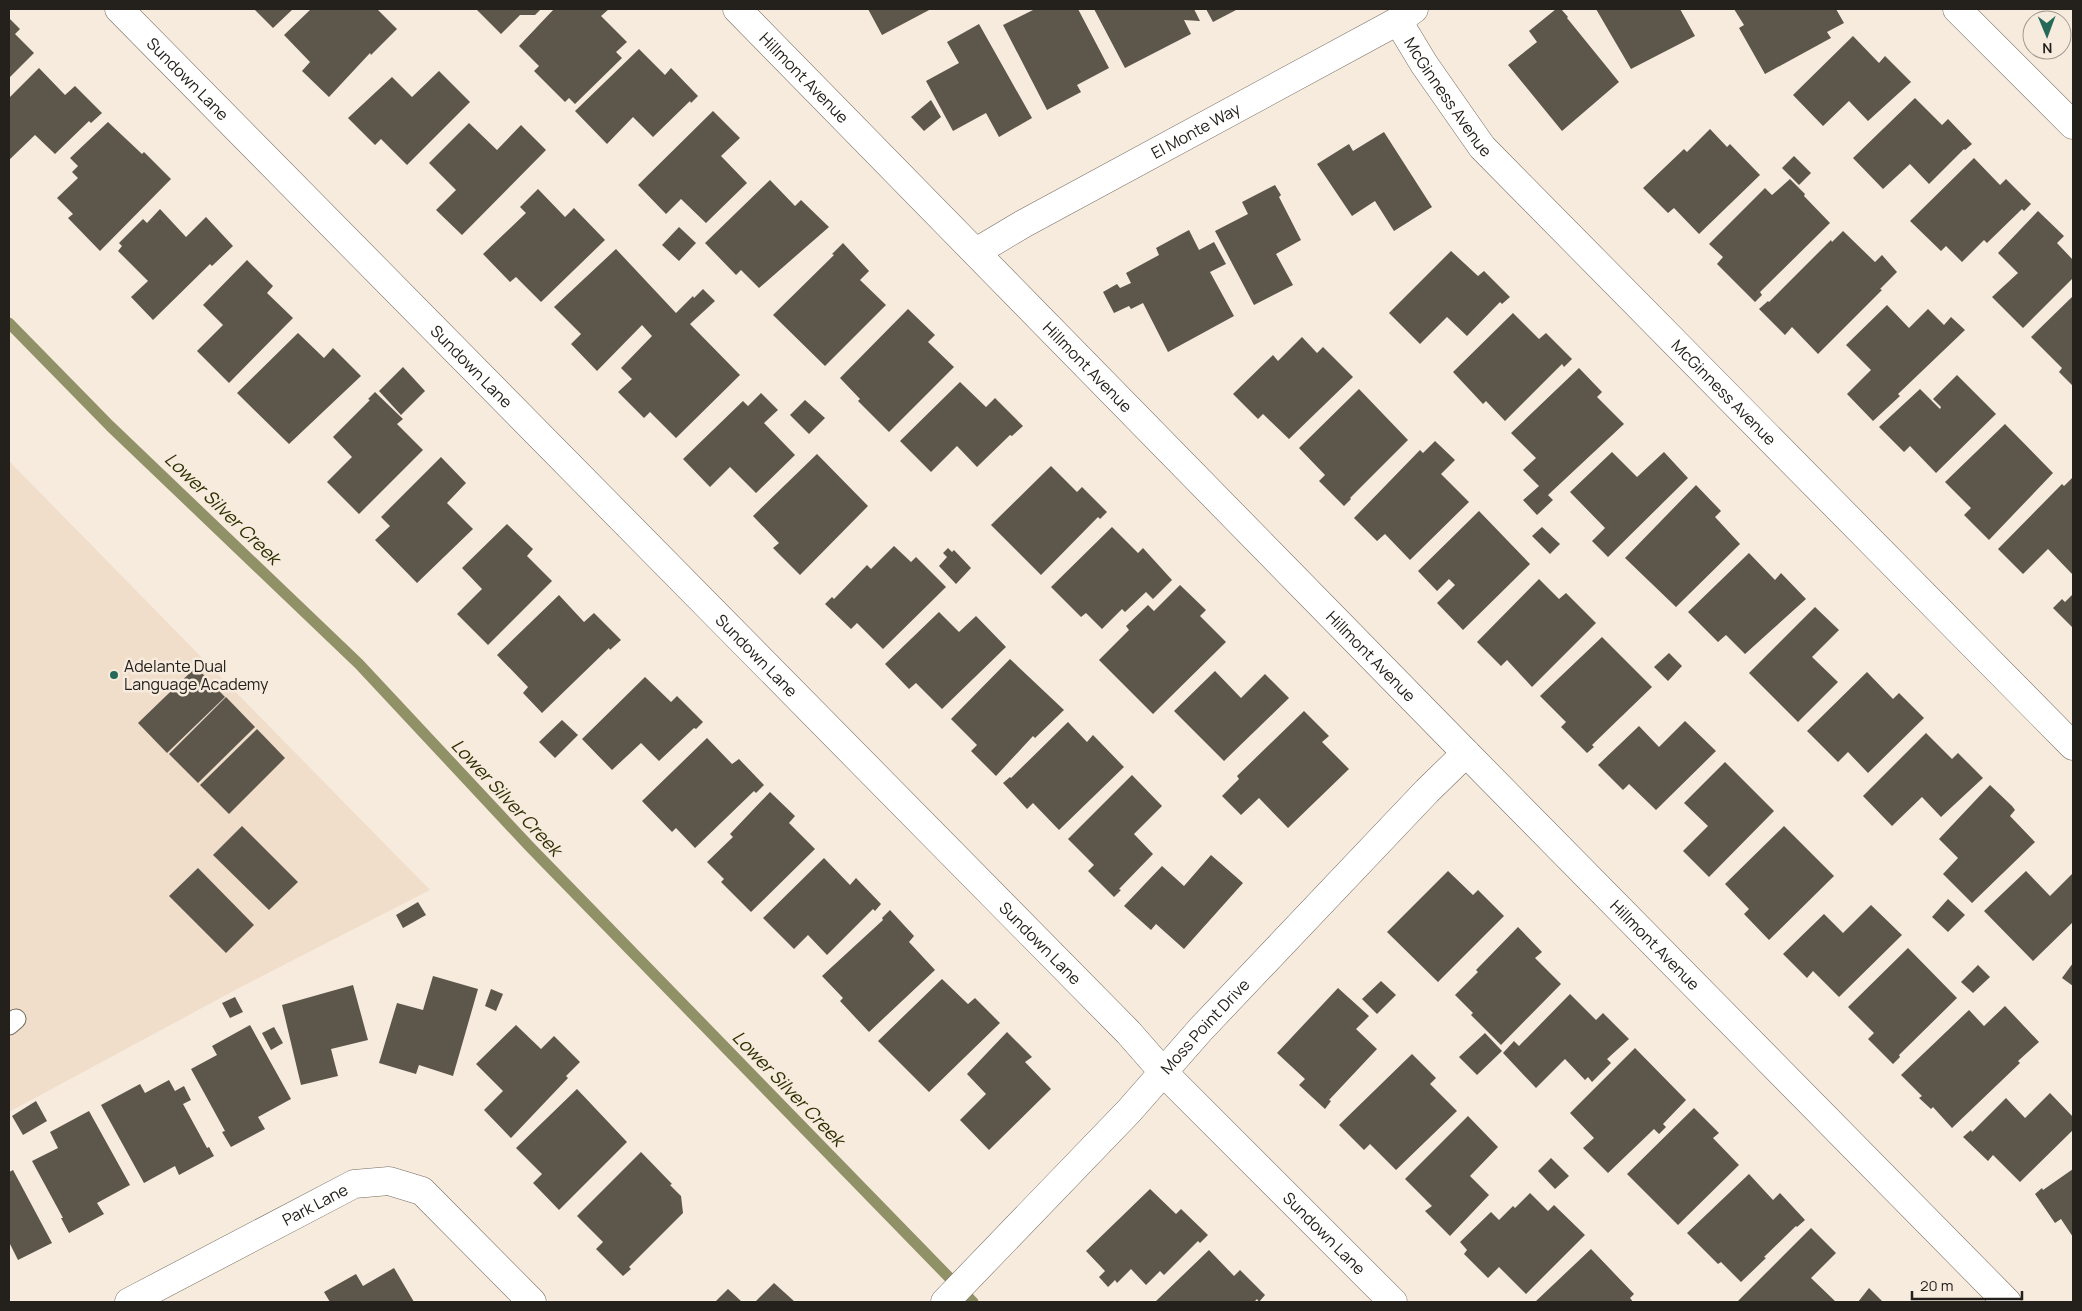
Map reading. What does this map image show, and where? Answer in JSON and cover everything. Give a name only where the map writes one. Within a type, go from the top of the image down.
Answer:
[{"type":"street","name":"Sundown Lane","points":[[119,9],[1128,1032],[1164,1072],[1393,1302]]},
{"type":"street","name":"Hillmont Avenue","points":[[737,9],[2007,1302]]},
{"type":"street","points":[[1957,9],[2073,125]]},
{"type":"street","name":"El Monte Way","points":[[976,252],[1023,224],[1406,15]]},
{"type":"street","name":"McGinness Avenue","points":[[1406,15],[1424,64],[1482,147],[2073,746]]},
{"type":"street","name":"Moss Point Drive","points":[[945,1302],[1129,1111],[1201,1029],[1427,791],[1466,753]]},
{"type":"street","name":"Park Lane","points":[[129,1302],[354,1184],[390,1181],[422,1191],[532,1302]]},
{"type":"shaded area","name":"Adelante Dual Language Academy","points":[[9,461],[430,890],[239,988],[9,1112]]},
{"type":"building","points":[[254,9],[293,9],[273,28]]},
{"type":"building","points":[[311,9],[377,9],[397,29],[371,55],[370,53],[329,97],[302,71],[310,62],[284,35]]},
{"type":"building","points":[[476,9],[541,9],[535,15],[520,15],[501,34]]},
{"type":"building","points":[[554,9],[609,9],[601,16],[627,42],[616,52],[622,58],[575,104],[569,98],[565,102],[534,71],[539,66],[519,46]]},
{"type":"building","points":[[868,9],[931,9],[882,35]]},
{"type":"building","points":[[1035,9],[1078,9],[1109,68],[1077,85],[1081,92],[1047,110],[1003,25]]},
{"type":"building","points":[[1094,9],[1194,9],[1200,21],[1184,20],[1191,34],[1125,68]]},
{"type":"building","points":[[1206,9],[1238,9],[1213,22]]},
{"type":"building","points":[[1556,9],[1561,9],[1568,17],[1619,82],[1562,131],[1508,65],[1537,42],[1529,31]]},
{"type":"building","points":[[1596,9],[1680,9],[1695,36],[1631,69]]},
{"type":"building","points":[[1734,9],[1836,9],[1844,23],[1827,32],[1831,38],[1765,74],[1739,28],[1744,25]]},
{"type":"building","points":[[9,18],[20,29],[15,34],[34,53],[9,78]]},
{"type":"building","points":[[979,24],[1032,118],[999,137],[986,113],[953,131],[926,81],[959,63],[947,42]]},
{"type":"building","points":[[1853,36],[1879,63],[1885,56],[1911,82],[1868,121],[1849,101],[1823,126],[1793,95]]},
{"type":"building","points":[[639,49],[665,75],[671,68],[698,96],[691,103],[690,101],[653,137],[633,117],[607,144],[575,111]]},
{"type":"building","points":[[39,68],[65,95],[75,86],[102,113],[91,123],[89,121],[55,154],[35,135],[9,160],[9,98]]},
{"type":"building","points":[[439,71],[470,102],[407,165],[381,139],[375,145],[348,118],[392,77],[412,97]]},
{"type":"building","points":[[1915,98],[1942,125],[1948,119],[1972,144],[1964,149],[1929,184],[1910,164],[1883,189],[1853,158]]},
{"type":"building","points":[[931,100],[941,117],[924,131],[911,117]]},
{"type":"building","points":[[713,111],[740,138],[721,156],[747,183],[706,223],[681,199],[666,214],[638,185]]},
{"type":"building","points":[[108,122],[142,154],[144,152],[171,179],[100,251],[68,218],[73,214],[57,198],[78,178],[72,172],[78,166],[70,158]]},
{"type":"building","points":[[469,123],[497,150],[521,125],[546,150],[462,235],[436,210],[456,190],[429,163]]},
{"type":"building","points":[[1710,129],[1727,147],[1730,144],[1760,175],[1699,234],[1674,208],[1668,213],[1643,188],[1684,149],[1687,152]]},
{"type":"building","points":[[1384,132],[1432,207],[1394,231],[1375,201],[1352,216],[1317,164],[1349,144],[1353,151]]},
{"type":"building","points":[[1794,156],[1811,173],[1799,185],[1782,168]]},
{"type":"building","points":[[1974,158],[2000,185],[2006,179],[2031,204],[2024,211],[2022,209],[1987,243],[1984,240],[1962,262],[1946,246],[1941,251],[1910,221]]},
{"type":"building","points":[[1790,179],[1830,223],[1760,292],[1762,295],[1755,302],[1717,264],[1723,257],[1709,244],[1765,188],[1772,195]]},
{"type":"building","points":[[770,180],[795,206],[801,200],[829,227],[759,288],[741,270],[736,275],[705,243]]},
{"type":"building","points":[[1275,185],[1281,195],[1279,197],[1301,240],[1276,254],[1293,285],[1254,305],[1215,231],[1248,214],[1242,202]]},
{"type":"building","points":[[538,189],[565,217],[574,208],[605,240],[541,302],[516,277],[510,282],[483,254],[526,213],[520,207]]},
{"type":"building","points":[[160,209],[186,237],[206,217],[233,246],[212,266],[210,264],[153,320],[131,297],[148,281],[118,251],[122,246],[119,243],[143,219],[147,223]]},
{"type":"building","points":[[2038,211],[2064,236],[2057,243],[2073,260],[2073,278],[2023,328],[1992,297],[2018,273],[1998,253]]},
{"type":"building","points":[[679,227],[696,243],[679,261],[662,245]]},
{"type":"building","points":[[1189,230],[1199,250],[1214,242],[1226,264],[1210,272],[1234,316],[1168,352],[1143,303],[1131,309],[1129,306],[1114,313],[1103,292],[1117,284],[1120,288],[1131,283],[1126,273],[1159,255],[1156,248]]},
{"type":"building","points":[[1843,231],[1875,262],[1882,255],[1897,272],[1880,289],[1882,290],[1818,354],[1792,327],[1785,335],[1759,309],[1769,302],[1831,240],[1832,242]]},
{"type":"building","points":[[843,243],[869,271],[860,280],[886,305],[825,366],[773,315],[834,255],[832,254]]},
{"type":"building","points":[[616,249],[676,313],[703,289],[715,301],[690,324],[740,375],[676,438],[650,412],[644,418],[618,392],[632,379],[621,368],[652,336],[642,325],[597,371],[571,344],[581,334],[554,307]]},
{"type":"building","points":[[1451,251],[1478,276],[1484,271],[1510,297],[1502,304],[1500,302],[1467,336],[1447,317],[1420,344],[1389,313]]},
{"type":"building","points":[[247,260],[273,286],[267,293],[293,318],[229,383],[197,351],[223,325],[203,305]]},
{"type":"building","points":[[2073,296],[2073,386],[2059,372],[2062,368],[2031,337]]},
{"type":"building","points":[[1887,305],[1909,328],[1928,309],[1944,325],[1951,317],[1965,330],[1898,394],[1900,396],[1873,421],[1847,394],[1871,370],[1846,345]]},
{"type":"building","points":[[908,309],[935,335],[928,342],[954,367],[889,432],[858,401],[860,399],[840,378]]},
{"type":"building","points":[[1513,313],[1539,339],[1546,333],[1572,359],[1564,367],[1562,364],[1505,421],[1486,401],[1483,404],[1453,372]]},
{"type":"building","points":[[298,333],[324,358],[333,348],[361,376],[289,444],[237,393]]},
{"type":"building","points":[[1302,337],[1317,353],[1323,347],[1353,377],[1289,439],[1263,414],[1258,419],[1233,394],[1273,355],[1278,361]]},
{"type":"building","points":[[403,367],[425,391],[401,415],[379,391]]},
{"type":"building","points":[[1579,368],[1602,392],[1597,397],[1624,424],[1548,495],[1553,500],[1537,515],[1523,500],[1539,486],[1523,470],[1536,458],[1511,433]]},
{"type":"building","points":[[1957,375],[1996,414],[1936,473],[1910,446],[1904,452],[1879,427],[1920,389],[1940,409],[1941,407],[1933,399]]},
{"type":"building","points":[[960,382],[986,407],[995,398],[1023,426],[1012,436],[1010,435],[977,467],[957,446],[931,472],[900,441]]},
{"type":"building","points":[[1359,389],[1408,440],[1344,506],[1319,481],[1325,475],[1299,448]]},
{"type":"building","points":[[375,392],[403,419],[397,424],[423,450],[359,514],[327,482],[352,457],[333,437],[370,400],[368,399]]},
{"type":"building","points":[[761,393],[778,410],[764,423],[795,455],[756,493],[730,467],[710,487],[683,459],[743,401],[748,406]]},
{"type":"building","points":[[805,400],[825,418],[809,434],[790,415]]},
{"type":"building","points":[[2005,424],[2053,473],[1989,540],[1964,515],[1971,508],[1945,482]]},
{"type":"building","points":[[1435,441],[1455,460],[1441,474],[1469,502],[1410,560],[1385,534],[1377,541],[1354,518],[1420,450],[1423,453]]},
{"type":"building","points":[[1612,452],[1637,477],[1664,452],[1688,478],[1608,557],[1592,541],[1605,528],[1570,492]]},
{"type":"building","points":[[817,454],[868,506],[800,575],[773,548],[779,543],[753,516]]},
{"type":"building","points":[[441,457],[466,483],[447,503],[473,529],[417,583],[375,540],[390,526],[381,517]]},
{"type":"building","points":[[1051,466],[1077,492],[1082,487],[1107,512],[1100,519],[1098,517],[1041,575],[991,525]]},
{"type":"building","points":[[2073,477],[2073,575],[2048,549],[2023,574],[1998,549],[2062,484],[2064,486]]},
{"type":"building","points":[[1696,485],[1721,511],[1715,517],[1740,544],[1676,607],[1625,558]]},
{"type":"building","points":[[1479,511],[1530,564],[1463,630],[1437,603],[1455,585],[1449,579],[1437,591],[1418,571]]},
{"type":"building","points":[[507,524],[533,549],[527,556],[552,581],[488,645],[457,614],[482,589],[462,568]]},
{"type":"building","points":[[1112,527],[1138,553],[1143,548],[1172,580],[1153,599],[1146,592],[1125,612],[1122,609],[1102,629],[1086,613],[1081,617],[1051,587]]},
{"type":"building","points":[[1542,527],[1560,544],[1550,554],[1532,536]]},
{"type":"building","points":[[894,546],[911,562],[916,557],[946,587],[883,649],[857,623],[851,629],[825,604],[832,597],[834,599],[867,565],[871,569]]},
{"type":"building","points":[[948,548],[952,552],[954,550],[971,568],[956,584],[939,566],[947,557],[943,553]]},
{"type":"building","points":[[1749,553],[1775,580],[1781,573],[1806,599],[1745,654],[1726,635],[1718,642],[1688,612]]},
{"type":"building","points":[[1539,579],[1559,599],[1566,593],[1596,623],[1532,687],[1507,660],[1501,666],[1477,642]]},
{"type":"building","points":[[1180,585],[1206,610],[1200,616],[1226,642],[1153,714],[1099,660],[1129,630],[1126,626],[1148,605],[1154,611]]},
{"type":"building","points":[[2073,594],[2073,628],[2053,608],[2062,599],[2065,602]]},
{"type":"building","points":[[559,595],[584,622],[594,613],[621,640],[610,650],[609,648],[542,713],[523,693],[528,687],[497,655]]},
{"type":"building","points":[[1815,607],[1839,630],[1812,657],[1838,682],[1798,722],[1749,673]]},
{"type":"building","points":[[939,612],[959,632],[976,616],[1006,647],[942,709],[916,683],[909,689],[885,664]]},
{"type":"building","points":[[1602,637],[1652,687],[1592,745],[1594,747],[1587,753],[1561,727],[1566,722],[1540,696]]},
{"type":"building","points":[[1669,653],[1682,666],[1668,681],[1654,667]]},
{"type":"building","points":[[1010,659],[1064,710],[1035,738],[1033,736],[996,776],[971,751],[977,745],[951,719]]},
{"type":"building","points":[[196,667],[225,697],[167,753],[138,723]]},
{"type":"building","points":[[1215,671],[1241,698],[1265,674],[1289,698],[1224,761],[1174,711]]},
{"type":"building","points":[[1867,672],[1893,699],[1899,693],[1924,718],[1868,773],[1848,752],[1838,762],[1807,731]]},
{"type":"building","points":[[645,677],[671,702],[677,696],[703,722],[659,761],[641,743],[612,770],[582,739]]},
{"type":"building","points":[[226,697],[255,727],[198,783],[169,754]]},
{"type":"building","points":[[1304,711],[1329,736],[1322,742],[1349,769],[1288,828],[1259,798],[1241,815],[1222,796],[1239,779],[1237,776]]},
{"type":"building","points":[[562,720],[578,735],[555,758],[539,742]]},
{"type":"building","points":[[1685,721],[1716,751],[1656,810],[1629,784],[1623,790],[1598,765],[1639,726],[1659,747]]},
{"type":"building","points":[[1068,722],[1087,742],[1093,735],[1124,767],[1059,830],[1033,803],[1027,809],[1003,783],[1011,778]]},
{"type":"building","points":[[257,729],[285,758],[229,814],[200,785]]},
{"type":"building","points":[[1926,733],[1952,759],[1958,753],[1983,778],[1941,817],[1922,797],[1892,826],[1863,796]]},
{"type":"building","points":[[707,738],[732,764],[739,759],[764,785],[756,793],[754,791],[695,848],[676,828],[672,832],[642,801]]},
{"type":"building","points":[[1725,762],[1774,811],[1709,877],[1683,851],[1708,826],[1684,803]]},
{"type":"building","points":[[1132,775],[1162,806],[1134,834],[1153,854],[1119,889],[1121,890],[1114,897],[1088,871],[1094,865],[1068,839]]},
{"type":"building","points":[[1990,785],[2012,806],[2015,810],[2010,816],[2035,842],[1972,903],[1943,874],[1958,858],[1939,839]]},
{"type":"building","points":[[770,792],[795,816],[789,823],[815,849],[751,912],[721,882],[724,879],[707,862],[733,837],[730,834]]},
{"type":"building","points":[[242,826],[298,882],[269,910],[213,855]]},
{"type":"building","points":[[1784,826],[1834,876],[1769,940],[1744,914],[1749,909],[1725,884]]},
{"type":"building","points":[[1211,855],[1243,883],[1184,949],[1156,924],[1151,930],[1124,906],[1162,866],[1184,886]]},
{"type":"building","points":[[824,858],[850,885],[856,878],[881,904],[875,911],[873,909],[827,955],[808,935],[794,949],[763,918]]},
{"type":"building","points":[[198,868],[254,925],[226,953],[169,896]]},
{"type":"building","points":[[1448,871],[1473,895],[1478,890],[1504,916],[1438,982],[1387,932]]},
{"type":"building","points":[[2026,871],[2050,896],[2073,873],[2073,922],[2033,961],[1984,911]]},
{"type":"building","points":[[1948,899],[1965,915],[1948,932],[1932,917]]},
{"type":"building","points":[[418,902],[426,915],[403,928],[396,915]]},
{"type":"building","points":[[1871,905],[1902,935],[1839,997],[1813,971],[1807,978],[1783,954],[1824,914],[1843,933]]},
{"type":"building","points":[[890,910],[914,936],[909,942],[935,970],[869,1032],[840,1001],[843,998],[822,976],[883,920],[882,918]]},
{"type":"building","points":[[1518,927],[1542,952],[1535,958],[1561,984],[1501,1045],[1471,1015],[1473,1013],[1455,995],[1478,972],[1476,970]]},
{"type":"building","points":[[1908,948],[1957,998],[1899,1055],[1900,1057],[1893,1064],[1868,1039],[1874,1033],[1848,1007]]},
{"type":"building","points":[[2073,963],[2073,986],[2062,978]]},
{"type":"building","points":[[1978,965],[1990,977],[1973,993],[1961,982]]},
{"type":"building","points":[[433,976],[478,989],[453,1076],[419,1065],[416,1074],[379,1063],[397,1003],[423,1010]]},
{"type":"building","points":[[942,979],[968,1004],[975,998],[1000,1023],[929,1092],[878,1041]]},
{"type":"building","points":[[1381,981],[1396,995],[1377,1014],[1362,999]]},
{"type":"building","points":[[353,985],[368,1040],[331,1049],[338,1076],[301,1085],[282,1005]]},
{"type":"building","points":[[1338,988],[1369,1016],[1356,1029],[1377,1049],[1329,1100],[1331,1101],[1325,1109],[1299,1085],[1305,1079],[1277,1053]]},
{"type":"building","points":[[491,989],[503,994],[496,1011],[485,1006]]},
{"type":"building","points":[[1570,994],[1596,1020],[1603,1013],[1629,1039],[1607,1059],[1611,1063],[1592,1082],[1588,1077],[1585,1080],[1565,1059],[1536,1088],[1503,1053],[1514,1041],[1519,1046]]},
{"type":"building","points":[[235,997],[243,1012],[230,1018],[222,1003]]},
{"type":"building","points":[[2005,1006],[2039,1042],[2018,1061],[2020,1063],[1952,1128],[1933,1107],[1931,1109],[1919,1098],[1922,1096],[1901,1075],[1969,1010],[1984,1026]]},
{"type":"building","points":[[250,1025],[291,1099],[258,1117],[265,1129],[231,1147],[222,1132],[225,1131],[191,1069],[217,1055],[212,1046]]},
{"type":"building","points":[[516,1025],[541,1049],[554,1036],[580,1062],[566,1076],[568,1078],[511,1138],[484,1110],[503,1091],[476,1064]]},
{"type":"building","points":[[274,1027],[283,1043],[271,1050],[262,1033]]},
{"type":"building","points":[[1007,1032],[1032,1057],[1025,1062],[1051,1089],[989,1150],[960,1120],[986,1094],[967,1074]]},
{"type":"building","points":[[1485,1033],[1502,1051],[1477,1075],[1459,1057]]},
{"type":"building","points":[[1635,1048],[1686,1100],[1663,1124],[1666,1127],[1659,1134],[1654,1129],[1608,1173],[1583,1148],[1594,1138],[1570,1113]]},
{"type":"building","points":[[1412,1054],[1436,1078],[1430,1084],[1457,1111],[1396,1170],[1370,1144],[1364,1150],[1339,1125]]},
{"type":"building","points":[[169,1080],[175,1091],[184,1086],[191,1100],[183,1104],[207,1148],[209,1147],[214,1156],[179,1175],[175,1166],[144,1183],[101,1105],[140,1084],[145,1093]]},
{"type":"building","points":[[577,1089],[627,1142],[559,1210],[533,1183],[542,1174],[516,1148]]},
{"type":"building","points":[[2050,1093],[2073,1117],[2073,1130],[2020,1182],[1993,1155],[1988,1161],[1963,1137],[1971,1130],[1972,1132],[2006,1098],[2025,1118]]},
{"type":"building","points":[[36,1101],[47,1121],[23,1135],[12,1116]]},
{"type":"building","points":[[1694,1108],[1719,1133],[1713,1138],[1739,1165],[1678,1225],[1627,1174]]},
{"type":"building","points":[[89,1111],[130,1185],[97,1203],[104,1214],[69,1233],[61,1218],[63,1218],[32,1161],[58,1148],[50,1132]]},
{"type":"building","points":[[1468,1116],[1498,1147],[1470,1176],[1489,1195],[1450,1236],[1425,1211],[1432,1206],[1405,1179]]},
{"type":"building","points":[[641,1152],[681,1196],[683,1213],[629,1267],[631,1269],[623,1276],[596,1249],[603,1242],[577,1216]]},
{"type":"building","points":[[1551,1158],[1569,1176],[1555,1189],[1538,1171]]},
{"type":"building","points":[[2073,1169],[2073,1237],[2061,1219],[2055,1223],[2035,1194]]},
{"type":"building","points":[[13,1170],[52,1243],[18,1260],[9,1242],[9,1172]]},
{"type":"building","points":[[1749,1174],[1773,1200],[1780,1193],[1805,1220],[1796,1226],[1764,1257],[1766,1258],[1741,1282],[1721,1262],[1718,1264],[1687,1233]]},
{"type":"building","points":[[1150,1189],[1176,1214],[1181,1209],[1208,1235],[1200,1243],[1198,1241],[1164,1275],[1160,1271],[1146,1285],[1131,1269],[1117,1283],[1115,1280],[1108,1287],[1099,1277],[1105,1271],[1086,1251]]},
{"type":"building","points":[[1530,1193],[1548,1211],[1554,1205],[1585,1235],[1526,1294],[1499,1267],[1488,1278],[1464,1254],[1467,1250],[1460,1242],[1491,1212],[1499,1220]]},
{"type":"building","points":[[1811,1228],[1836,1253],[1811,1278],[1836,1302],[1737,1302]]},
{"type":"building","points":[[1591,1249],[1634,1294],[1630,1298],[1633,1302],[1535,1302]]},
{"type":"building","points":[[1209,1250],[1234,1276],[1240,1270],[1265,1295],[1259,1302],[1257,1299],[1254,1302],[1155,1302]]},
{"type":"building","points":[[394,1268],[414,1302],[330,1302],[324,1292],[356,1274],[363,1286]]},
{"type":"building","points":[[774,1283],[795,1302],[755,1302]]},
{"type":"building","points":[[1869,1288],[1883,1302],[1858,1302]]},
{"type":"building","points":[[728,1289],[742,1302],[715,1302]]},
{"type":"waterway","name":"Lower Silver Creek","points":[[9,323],[110,426],[359,664],[530,847],[973,1302]]},
{"type":"place","name":"Adelante Dual Language Academy","points":[[114,675]]}]
